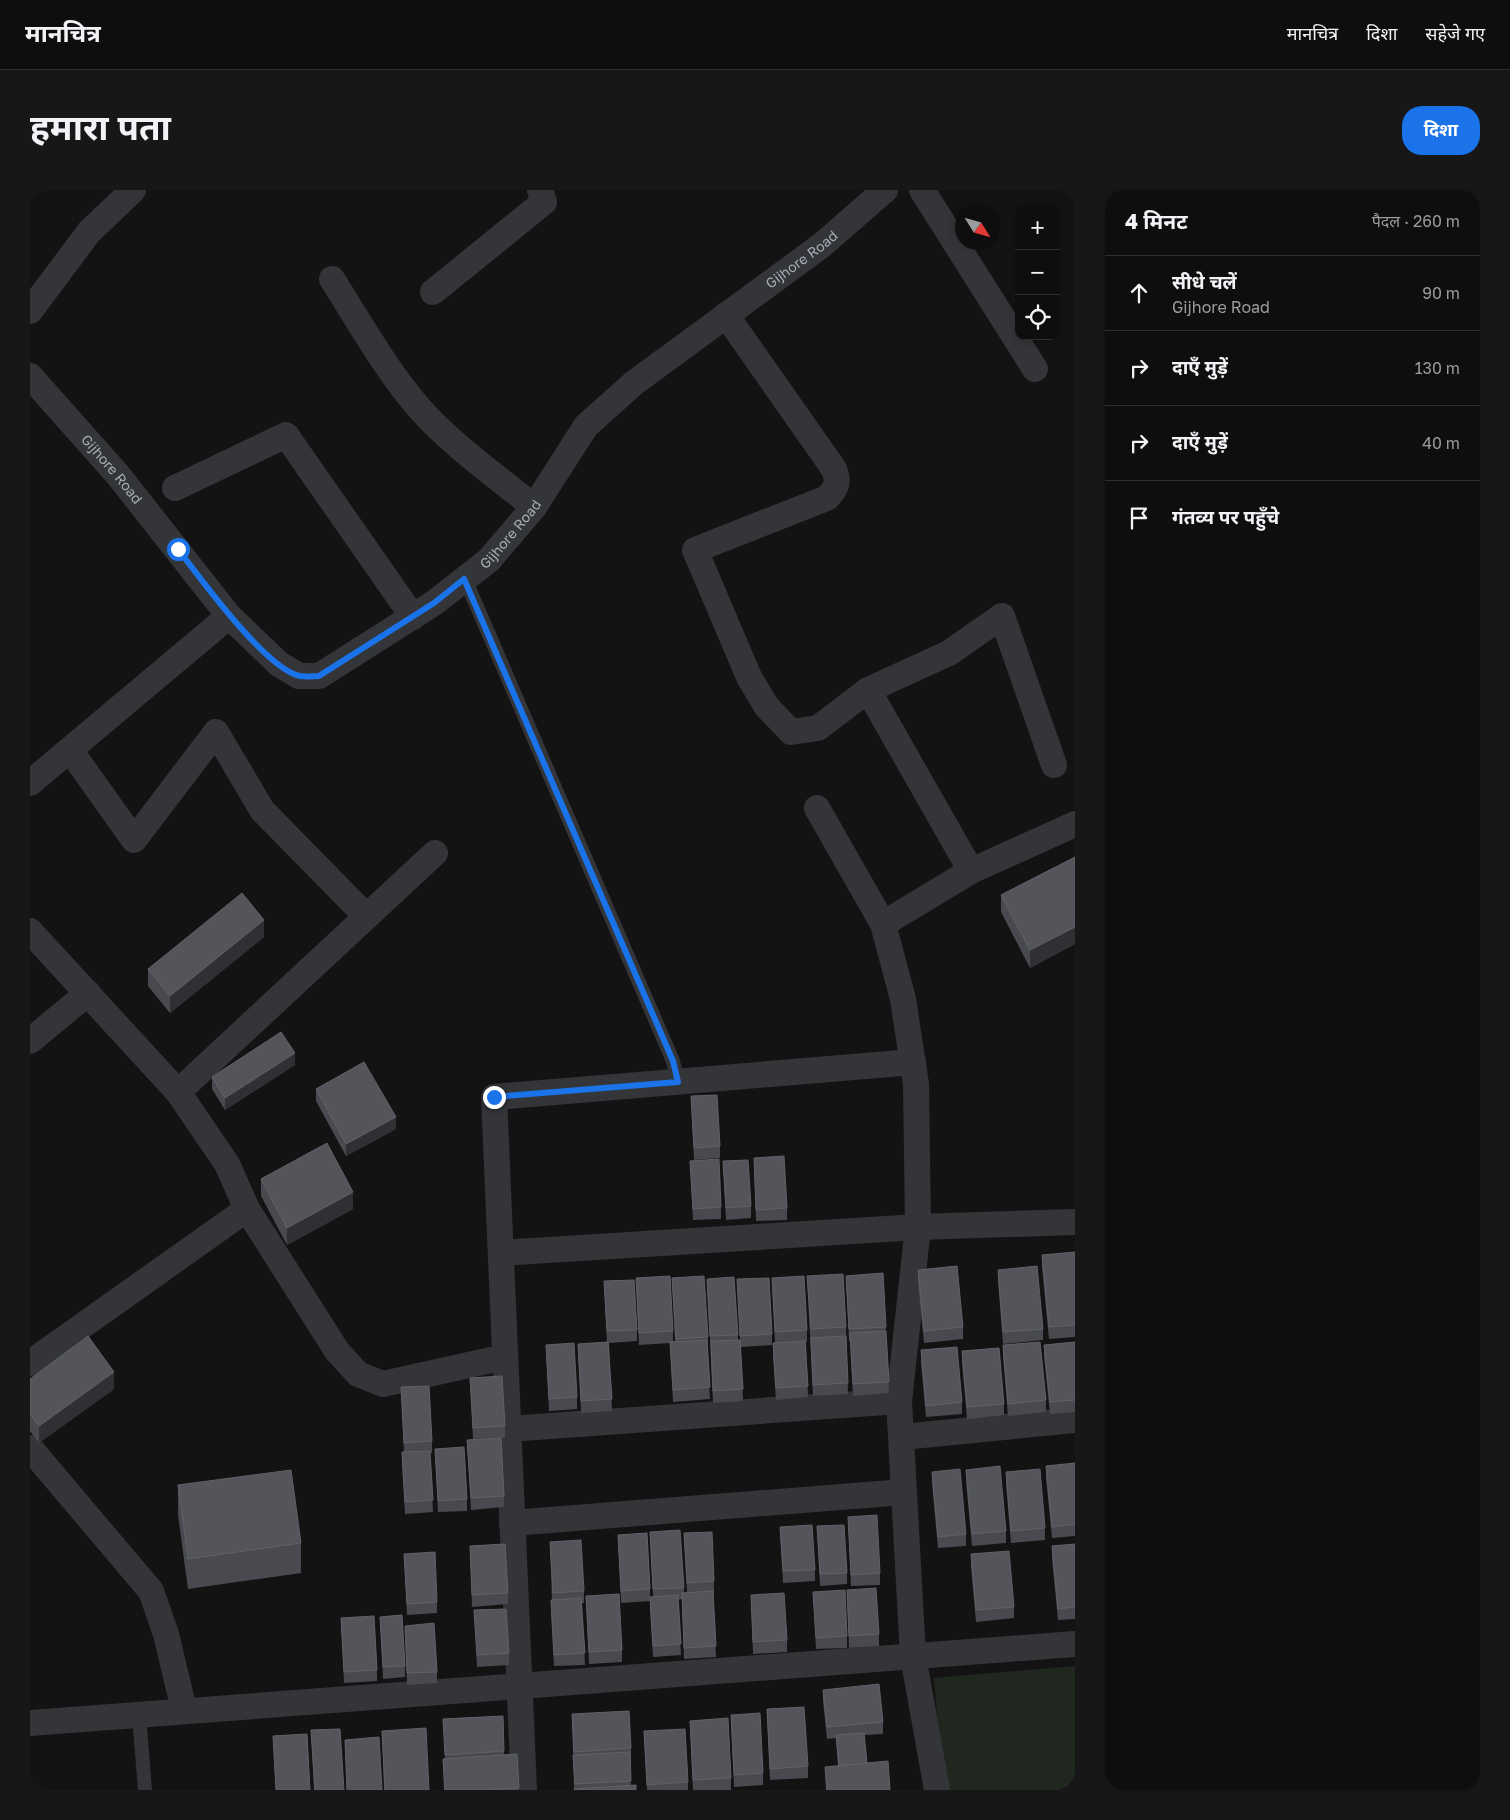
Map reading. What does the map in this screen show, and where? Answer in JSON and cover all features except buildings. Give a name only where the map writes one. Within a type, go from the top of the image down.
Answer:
[{"type":"street","points":[[30,310],[88,232],[133,190]]},
{"type":"street","points":[[433,292],[544,202],[540,190]]},
{"type":"street","name":"Gijhore Road","points":[[30,376],[118,475],[229,616],[279,664],[299,676],[319,676],[413,617],[489,560],[534,507],[586,426],[634,383],[822,245],[885,190]]},
{"type":"street","points":[[922,190],[1035,369]]},
{"type":"street","points":[[332,280],[382,358],[421,410],[466,453],[534,507]]},
{"type":"street","points":[[726,315],[834,469],[838,479],[836,489],[827,498],[695,550],[749,677],[767,707],[790,732],[818,728],[868,690],[949,654],[1002,616],[1054,765]]},
{"type":"street","points":[[175,488],[286,435],[413,617]]},
{"type":"street","points":[[30,783],[229,616]]},
{"type":"street","points":[[868,690],[971,871]]},
{"type":"street","points":[[70,750],[134,840],[216,732],[262,810],[366,916]]},
{"type":"street","points":[[817,808],[883,924],[903,999],[916,1084],[918,1226],[899,1401],[913,1656],[937,1790]]},
{"type":"street","points":[[883,924],[971,871],[1075,824]]},
{"type":"street","points":[[178,1092],[435,853]]},
{"type":"street","points":[[30,931],[178,1092],[227,1164],[247,1209],[336,1351],[358,1374],[384,1384],[505,1357]]},
{"type":"street","points":[[30,1041],[88,994]]},
{"type":"street","points":[[524,1790],[494,1097],[913,1062]]},
{"type":"street","points":[[30,1363],[247,1209]]},
{"type":"street","points":[[501,1253],[918,1226],[1075,1222]]},
{"type":"street","points":[[508,1429],[899,1401]]},
{"type":"street","points":[[902,1437],[1075,1420]]},
{"type":"street","points":[[30,1448],[151,1591],[166,1634],[184,1710]]},
{"type":"street","points":[[512,1523],[904,1492]]},
{"type":"street","points":[[30,1723],[1075,1644]]},
{"type":"lane","points":[[464,579],[673,1061],[678,1082]]},
{"type":"lane","points":[[139,1715],[145,1790]]},
{"type":"shaded area","points":[[1075,1666],[1075,1790],[943,1790],[934,1678]]},
{"type":"route","points":[[178,549],[229,616],[279,664],[299,676],[319,676],[434,603],[464,579],[673,1061],[678,1082],[494,1097]]}]
